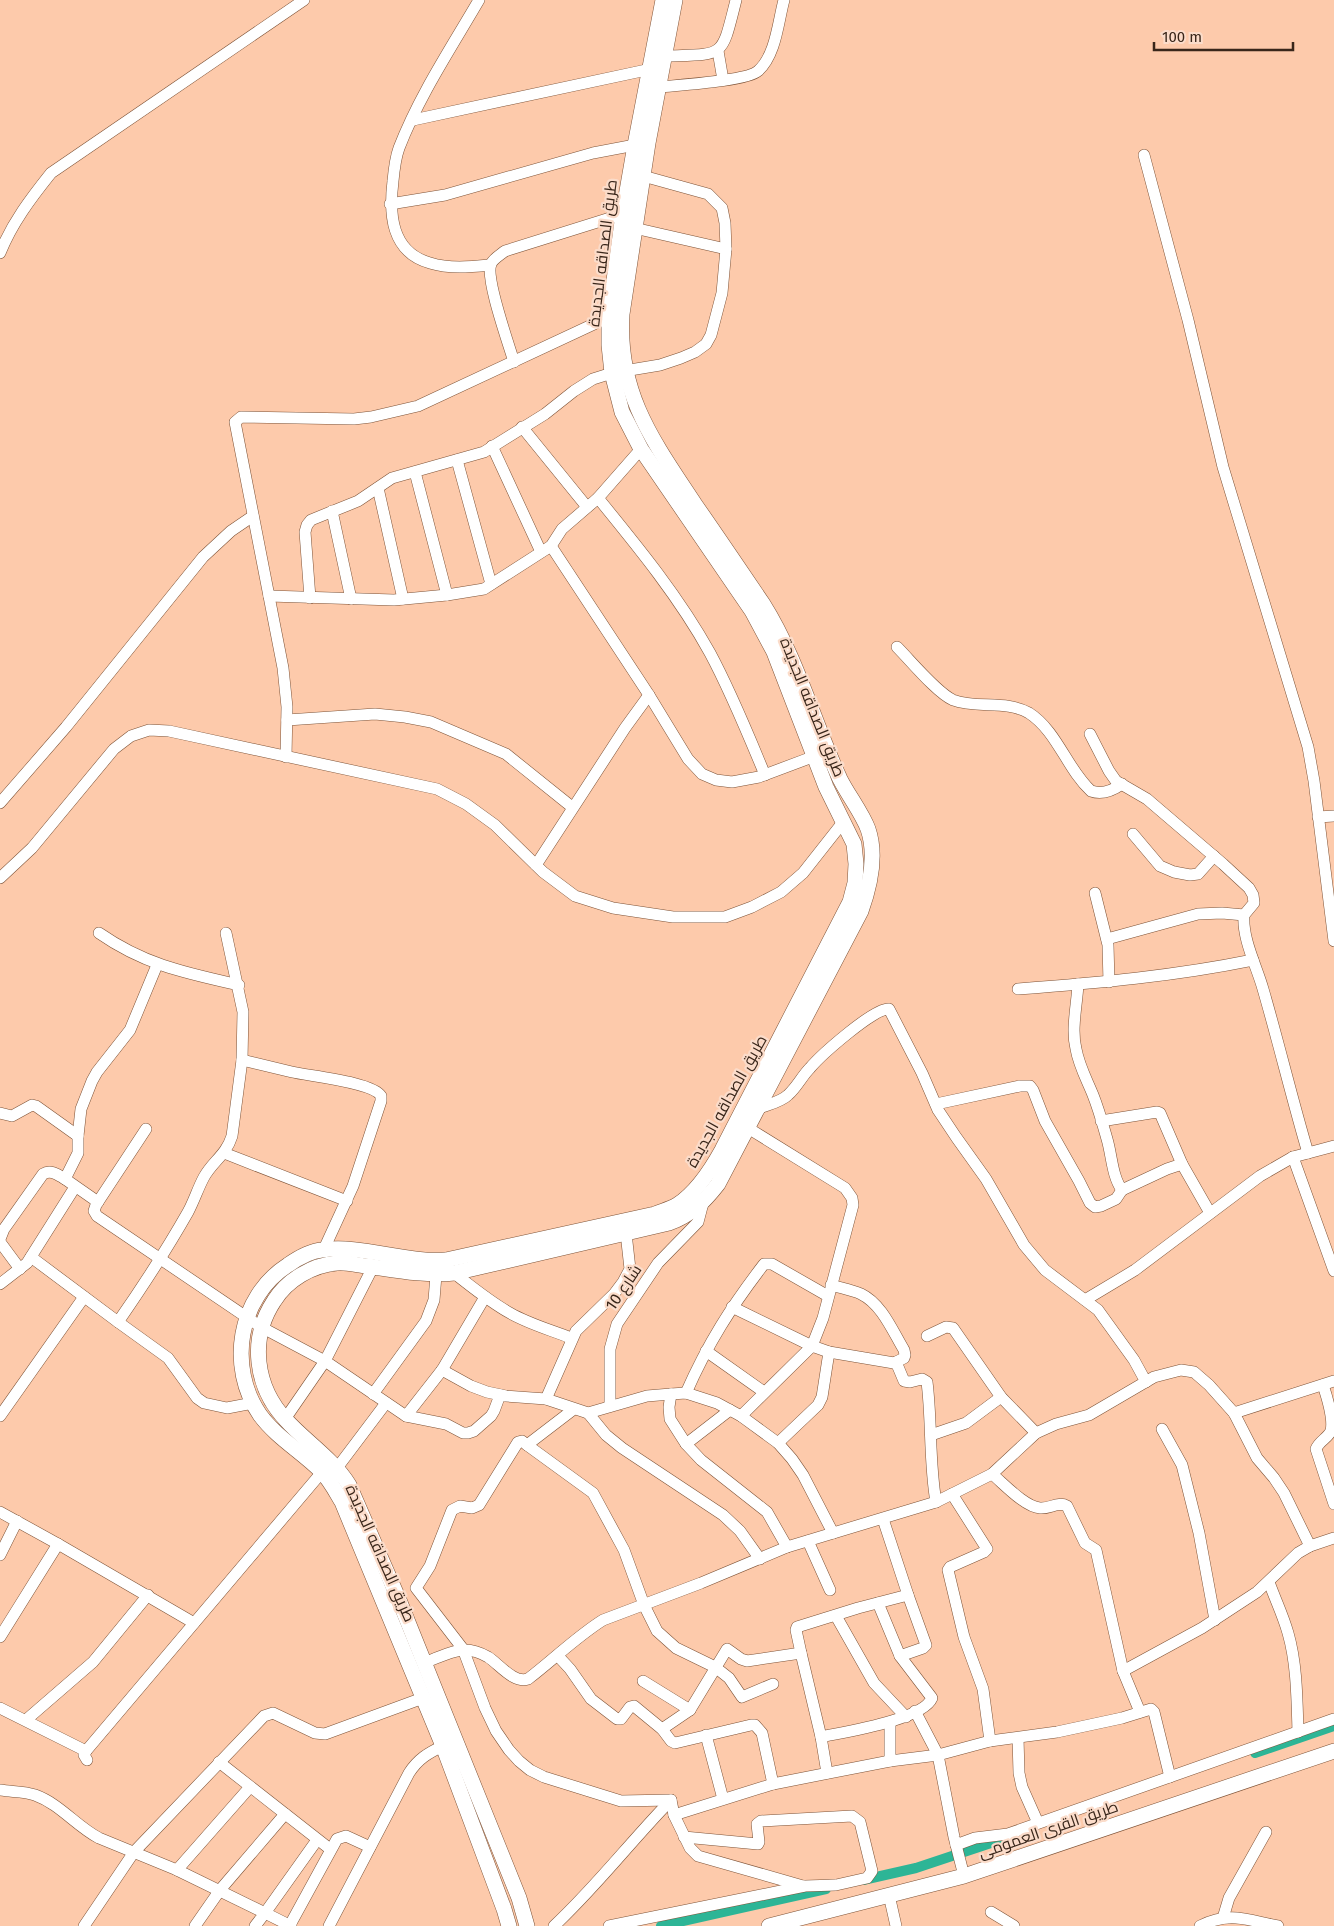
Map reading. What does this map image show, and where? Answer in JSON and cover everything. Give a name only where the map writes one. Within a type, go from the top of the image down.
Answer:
[{"type":"street","points":[[0,253],[7,234],[51,173],[304,0]]},
{"type":"street","points":[[479,0],[427,89],[400,147],[396,160],[390,204],[398,240],[408,251],[430,263],[460,268],[490,266],[505,251],[623,214]]},
{"type":"street","name":"طريق الصداقه الجديدة","points":[[619,372],[622,350],[621,328],[643,176],[641,144],[663,0]]},
{"type":"street","name":"طريق الصداقه الجديدة","points":[[526,1926],[519,1898],[417,1665],[374,1558],[349,1485],[274,1430],[261,1416],[244,1383],[240,1361],[241,1339],[247,1317],[255,1299],[267,1282],[281,1269],[298,1258],[324,1249],[373,1267],[436,1275],[454,1273],[678,1219],[703,1203],[718,1184],[742,1125],[850,902],[855,883],[854,844],[826,787],[822,754],[785,644],[771,617],[647,445],[636,407],[619,372],[609,345],[609,317],[623,214],[641,144],[660,87],[675,0]]},
{"type":"street","points":[[665,56],[702,55],[718,51],[727,40],[736,0]]},
{"type":"street","points":[[660,87],[750,76],[757,72],[766,61],[773,44],[784,0]]},
{"type":"street","points":[[718,51],[723,80]]},
{"type":"street","points":[[412,120],[651,69]]},
{"type":"street","points":[[390,204],[445,195],[593,154],[641,144]]},
{"type":"street","points":[[1144,155],[1188,320],[1223,467],[1302,724],[1314,782],[1334,941]]},
{"type":"street","points":[[310,598],[305,532],[311,520],[358,501],[392,478],[484,452],[545,414],[593,379],[681,358],[695,352],[706,344],[711,335],[722,293],[726,249],[725,223],[722,208],[708,194],[643,176]]},
{"type":"street","points":[[634,228],[726,249]]},
{"type":"street","points":[[490,266],[492,287],[514,362]]},
{"type":"street","points":[[286,757],[287,720],[284,668],[235,424],[238,419],[241,417],[275,416],[354,419],[418,406],[609,317]]},
{"type":"street","points":[[522,427],[587,508]]},
{"type":"street","points":[[269,596],[403,599],[447,595],[484,588],[546,549],[562,529],[598,498],[647,445]]},
{"type":"street","points":[[492,446],[546,549],[649,695],[688,759],[702,774],[716,780],[732,782],[765,775],[822,754]]},
{"type":"street","points":[[457,460],[491,584]]},
{"type":"street","points":[[415,472],[447,595]]},
{"type":"street","points":[[378,488],[403,599]]},
{"type":"street","points":[[598,498],[676,598],[709,652],[730,693],[765,775]]},
{"type":"street","points":[[332,511],[352,599]]},
{"type":"street","points":[[0,803],[66,727],[204,557],[231,531],[253,516]]},
{"type":"street","points":[[897,647],[951,699],[1007,707],[1028,713],[1041,723],[1079,778],[1091,791],[1104,793],[1122,784]]},
{"type":"street","points":[[536,865],[572,807],[649,695]]},
{"type":"street","points":[[287,720],[375,714],[431,722],[506,754],[572,807]]},
{"type":"street","points":[[0,878],[32,848],[114,749],[131,736],[149,730],[169,731],[437,790],[466,804],[495,825],[536,865],[576,896],[604,906],[673,917],[725,917],[752,907],[780,892],[803,873],[855,807]]},
{"type":"street","points":[[1090,734],[1116,781],[1147,799],[1214,856],[1249,888],[1253,895],[1254,903],[1244,915],[1244,928],[1263,987],[1308,1153]]},
{"type":"street","name":"طريق الصداقه الجديدة","points":[[330,1470],[285,1419],[266,1389],[261,1374],[258,1350],[261,1327],[268,1310],[277,1296],[290,1283],[339,1255],[446,1260],[655,1214],[676,1205],[693,1191],[710,1171],[742,1125],[757,1109],[861,911],[867,895],[872,862],[868,828],[840,779],[822,754]]},
{"type":"street","points":[[1318,817],[1334,816]]},
{"type":"street","points":[[1133,834],[1160,866],[1174,872],[1190,875],[1198,874],[1214,856]]},
{"type":"street","points":[[1095,893],[1107,939],[1108,982]]},
{"type":"street","points":[[1107,939],[1198,914],[1222,913],[1244,915]]},
{"type":"street","points":[[99,933],[136,956],[157,965],[239,986]]},
{"type":"street","points":[[118,1322],[160,1259],[189,1210],[205,1175],[224,1153],[232,1136],[242,1060],[243,1012],[239,986],[230,956],[226,933]]},
{"type":"street","points":[[1018,989],[1108,982],[1206,969],[1253,960]]},
{"type":"street","points":[[65,1179],[78,1153],[81,1109],[92,1081],[130,1030],[157,965]]},
{"type":"street","points":[[1078,984],[1074,1035],[1076,1049],[1101,1121],[1116,1179],[1122,1190]]},
{"type":"street","points":[[757,1109],[787,1096],[810,1067],[835,1043],[872,1016],[887,1008],[889,1009],[936,1104],[956,1137],[986,1179],[1024,1245],[1045,1270],[1098,1310],[1134,1360],[1146,1382]]},
{"type":"street","points":[[242,1060],[293,1072],[336,1079],[379,1092],[381,1101],[353,1186],[324,1249]]},
{"type":"street","points":[[936,1104],[1020,1086],[1030,1086],[1045,1121],[1080,1181],[1090,1203],[1095,1207],[1116,1199],[1122,1190],[1182,1164]]},
{"type":"street","points":[[0,1113],[12,1116],[32,1105],[36,1106],[78,1136]]},
{"type":"street","points":[[1101,1121],[1160,1113],[1182,1164],[1210,1213]]},
{"type":"street","points":[[686,1444],[736,1413],[764,1392],[812,1346],[823,1318],[853,1205],[850,1192],[845,1188],[742,1125]]},
{"type":"street","points":[[146,1129],[98,1202],[94,1211],[97,1216],[261,1327],[325,1361],[406,1416],[446,1424],[463,1433],[468,1433],[474,1431],[491,1416],[500,1395]]},
{"type":"street","points":[[1085,1300],[1135,1270],[1260,1176],[1293,1157],[1334,1146]]},
{"type":"street","points":[[224,1153],[347,1201]]},
{"type":"street","points":[[1293,1157],[1334,1271]]},
{"type":"street","points":[[20,1269],[0,1240],[4,1229],[43,1174],[48,1171],[52,1172],[98,1202]]},
{"type":"street","points":[[0,1284],[20,1269],[31,1257],[75,1186]]},
{"type":"street","name":"شارع 10","points":[[610,1406],[610,1349],[617,1324],[658,1263],[698,1222],[703,1203]]},
{"type":"street","points":[[546,1399],[571,1338],[582,1323],[614,1294],[630,1269],[626,1233]]},
{"type":"street","points":[[31,1257],[168,1358],[197,1398],[204,1403],[227,1408],[253,1403]]},
{"type":"street","points":[[686,1393],[706,1351],[732,1307],[764,1264],[772,1264],[830,1291],[865,1297],[882,1314],[905,1355],[904,1358],[896,1362],[885,1362],[829,1352],[812,1346],[732,1307]]},
{"type":"street","points":[[274,1430],[285,1419],[325,1361],[373,1267]]},
{"type":"street","points":[[454,1273],[485,1297],[527,1322],[571,1338]]},
{"type":"street","points":[[373,1394],[426,1321],[434,1300],[436,1275]]},
{"type":"street","points":[[0,1416],[84,1297]]},
{"type":"street","points":[[406,1416],[442,1370],[485,1297]]},
{"type":"street","points":[[927,1336],[946,1327],[953,1328],[1001,1397],[1036,1433]]},
{"type":"street","points":[[706,1351],[764,1392]]},
{"type":"street","points":[[778,1443],[818,1405],[822,1397],[829,1352]]},
{"type":"street","points":[[896,1362],[904,1381],[910,1382],[922,1379],[927,1382],[931,1410],[931,1476],[936,1502]]},
{"type":"street","points":[[442,1370],[471,1386],[500,1395],[546,1399],[588,1413],[647,1396],[671,1394],[686,1393],[717,1403],[736,1413],[778,1443],[792,1458],[804,1475],[833,1534]]},
{"type":"street","points":[[417,1665],[462,1650],[481,1654],[515,1678],[524,1681],[558,1656],[590,1628],[603,1620],[788,1547],[936,1502],[992,1474],[1036,1433],[1056,1424],[1089,1416],[1160,1375],[1181,1370],[1194,1372],[1223,1399],[1234,1414],[1251,1448],[1284,1494],[1310,1546]]},
{"type":"street","points":[[1234,1414],[1329,1383],[1333,1427],[1328,1435],[1318,1443],[1316,1449],[1334,1504]]},
{"type":"street","points":[[671,1394],[670,1419],[686,1444],[701,1460],[767,1512],[788,1547]]},
{"type":"street","points":[[931,1435],[966,1423],[1001,1397]]},
{"type":"street","points":[[0,1708],[26,1720],[87,1755],[194,1622],[330,1470],[386,1403]]},
{"type":"street","points":[[527,1445],[574,1409]]},
{"type":"street","points":[[588,1413],[606,1435],[622,1448],[732,1522],[760,1558]]},
{"type":"street","points":[[1162,1429],[1182,1465],[1199,1533],[1215,1620]]},
{"type":"street","points":[[399,1600],[416,1588],[430,1566],[452,1510],[460,1506],[472,1508],[479,1505],[518,1442],[522,1441],[593,1493],[624,1550],[644,1605],[657,1631],[666,1641],[715,1667],[729,1678],[742,1697],[773,1684]]},
{"type":"street","points":[[992,1474],[1032,1507],[1046,1508],[1062,1504],[1067,1506],[1085,1543],[1096,1550],[1123,1671],[1140,1712]]},
{"type":"street","points":[[952,1494],[987,1549],[950,1567],[948,1570],[964,1636],[983,1689],[990,1741]]},
{"type":"street","points":[[0,1512],[194,1622]]},
{"type":"street","points":[[883,1519],[926,1645],[923,1648],[900,1656]]},
{"type":"street","points":[[0,1556],[17,1521]]},
{"type":"street","points":[[1123,1671],[1215,1620],[1257,1592],[1298,1553],[1310,1546],[1334,1538]]},
{"type":"street","points":[[808,1541],[830,1590]]},
{"type":"street","points":[[0,1637],[58,1544]]},
{"type":"street","name":"طريق الصداقه الجديدة","points":[[374,1558],[399,1600],[417,1665],[423,1698],[504,1909],[508,1926]]},
{"type":"street","points":[[1268,1582],[1280,1611],[1291,1647],[1298,1732]]},
{"type":"street","points":[[416,1588],[462,1650],[496,1731],[509,1750],[530,1770],[544,1777],[621,1801],[671,1800]]},
{"type":"street","points":[[26,1720],[93,1662],[148,1595]]},
{"type":"street","points":[[827,1772],[821,1737],[796,1630],[798,1627],[908,1595]]},
{"type":"street","points":[[821,1737],[890,1722],[910,1714],[929,1703],[932,1698],[900,1656],[878,1603]]},
{"type":"street","points":[[836,1616],[874,1683],[910,1714],[938,1754],[964,1873]]},
{"type":"street","points":[[662,1729],[690,1710],[715,1667],[728,1649],[741,1660],[747,1661],[801,1652]]},
{"type":"street","points":[[558,1656],[570,1669],[591,1699],[621,1719],[630,1707],[634,1706],[662,1729],[671,1741],[675,1743],[755,1725],[762,1733],[773,1784]]},
{"type":"street","points":[[642,1681],[690,1710]]},
{"type":"street","points":[[84,1926],[134,1852],[219,1762],[268,1714],[273,1714],[315,1733],[325,1734],[423,1698]]},
{"type":"street","points":[[674,1815],[773,1784],[827,1772],[938,1754],[990,1741],[1065,1731],[1151,1709],[1154,1712],[1170,1777]]},
{"type":"street","points":[[957,1847],[975,1838],[1008,1834],[1334,1719]]},
{"type":"street","points":[[890,1722],[890,1761]]},
{"type":"street","points":[[706,1735],[723,1799]]},
{"type":"street","points":[[1018,1738],[1019,1773],[1022,1787],[1038,1823]]},
{"type":"street","points":[[329,1926],[416,1763],[425,1755],[443,1746]]},
{"type":"street","name":"طريق القرى العمومى","points":[[769,1926],[889,1895],[964,1873],[1334,1752]]},
{"type":"street","points":[[219,1762],[330,1850]]},
{"type":"street","points":[[177,1870],[250,1786]]},
{"type":"street","points":[[0,1790],[35,1794],[63,1809],[87,1832],[177,1870],[291,1926],[337,1839],[342,1836],[370,1847]]},
{"type":"street","points":[[671,1800],[674,1815],[693,1852],[705,1859],[805,1886]]},
{"type":"street","points":[[554,1926],[588,1894],[637,1836],[671,1800]]},
{"type":"street","points":[[194,1926],[220,1890],[285,1814]]},
{"type":"street","points":[[609,1926],[805,1886],[836,1885],[867,1878],[872,1871],[857,1819],[852,1816],[761,1820],[758,1824],[758,1844],[684,1837]]},
{"type":"street","points":[[1222,1918],[1229,1898],[1266,1832]]},
{"type":"street","points":[[256,1926],[317,1840]]},
{"type":"street","points":[[889,1895],[896,1926]]},
{"type":"street","points":[[991,1912],[1014,1926]]},
{"type":"street","points":[[1200,1926],[1222,1918],[1236,1917],[1278,1926]]},
{"type":"waterway","points":[[1255,1753],[1334,1726]]},
{"type":"waterway","points":[[863,1880],[916,1868],[1009,1837]]},
{"type":"waterway","points":[[661,1926],[826,1889]]}]
